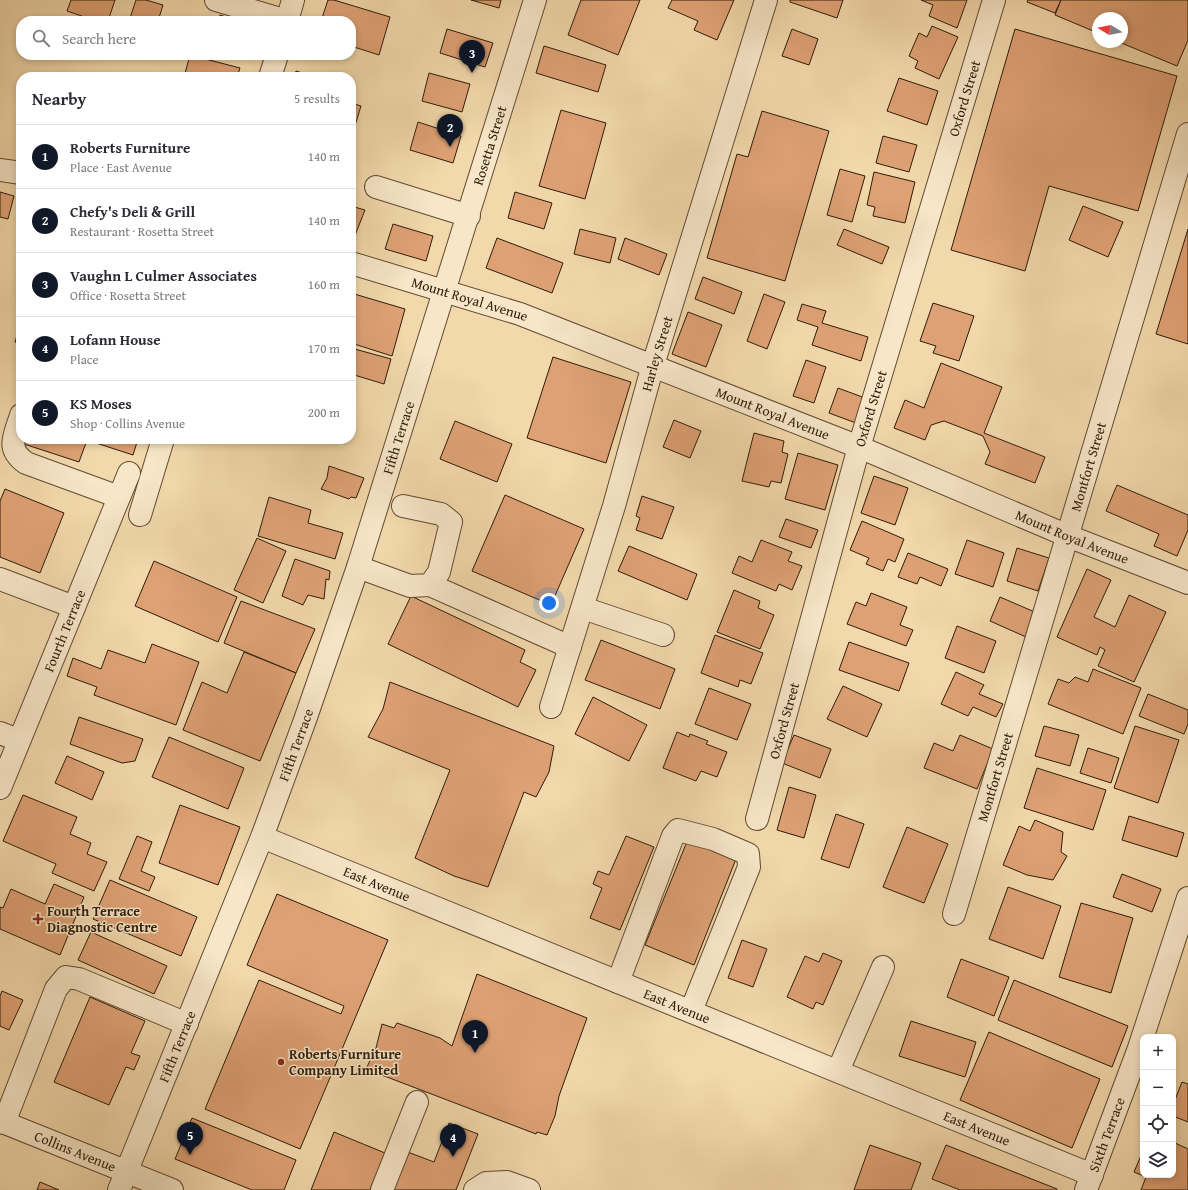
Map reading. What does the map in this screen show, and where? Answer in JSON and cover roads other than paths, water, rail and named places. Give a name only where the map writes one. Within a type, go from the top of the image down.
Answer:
[{"type":"street","points":[[216,0],[270,16]]},
{"type":"street","points":[[288,16],[293,0]]},
{"type":"street","name":"Rosetta Street","points":[[445,291],[535,0]]},
{"type":"street","name":"Harley Street","points":[[551,707],[583,608],[653,365],[766,0]]},
{"type":"street","name":"Oxford Street","points":[[757,820],[859,447],[994,0]]},
{"type":"street","points":[[272,72],[275,60]]},
{"type":"street","name":"Montfort Street","points":[[954,914],[1188,134]]},
{"type":"street","points":[[0,170],[16,172]]},
{"type":"street","points":[[376,187],[468,216]]},
{"type":"street","name":"Mount Royal Avenue","points":[[356,264],[520,314],[653,365],[859,447],[1068,536],[1188,583]]},
{"type":"street","name":"Fifth Terrace","points":[[123,1182],[262,837],[305,720],[358,567],[445,291]]},
{"type":"street","points":[[16,432],[12,445],[16,456],[26,463],[119,497]]},
{"type":"street","points":[[140,515],[161,444]]},
{"type":"street","name":"Fourth Terrace","points":[[0,788],[9,736],[74,607],[129,473]]},
{"type":"street","points":[[404,506],[441,514],[451,522],[439,572],[430,585]]},
{"type":"street","points":[[358,567],[410,586],[430,585],[570,647]]},
{"type":"street","points":[[0,579],[74,607]]},
{"type":"street","points":[[583,608],[663,635]]},
{"type":"street","points":[[618,982],[673,836],[678,830],[713,839],[748,854],[749,866],[691,1011]]},
{"type":"street","name":"East Avenue","points":[[262,837],[838,1071],[1089,1182]]},
{"type":"street","name":"Sixth Terrace","points":[[1089,1182],[1139,1048],[1188,898]]},
{"type":"street","points":[[838,1071],[883,966]]},
{"type":"street","points":[[2,1122],[56,989],[66,978],[79,979],[187,1024]]},
{"type":"street","points":[[382,1190],[417,1102]]},
{"type":"street","name":"Collins Avenue","points":[[2,1122],[123,1182],[172,1190]]},
{"type":"street","points":[[475,1190],[486,1182],[507,1182],[529,1190]]},
{"type":"place","name":"Vaughn L Culmer Associates","points":[[472,73]]},
{"type":"place","name":"Chefy's Deli & Grill","points":[[450,147]]},
{"type":"place","name":"Fourth Terrace Diagnostic Centre","points":[[38,919]]},
{"type":"place","name":"Roberts Furniture","points":[[475,1053]]},
{"type":"place","name":"Roberts Furniture Company Limited","points":[[281,1062]]},
{"type":"place","name":"KS Moses","points":[[190,1155]]},
{"type":"place","name":"Lofann House","points":[[453,1157]]}]
